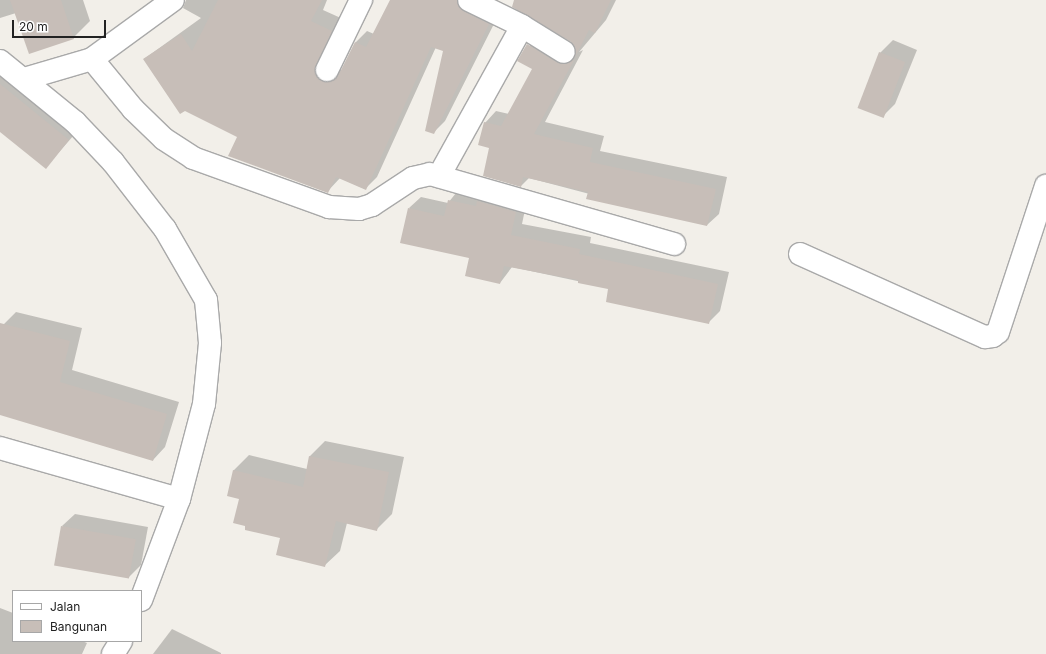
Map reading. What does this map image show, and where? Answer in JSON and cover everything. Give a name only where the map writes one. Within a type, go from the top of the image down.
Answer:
[{"type":"street","points":[[24,79],[92,59],[173,0]]},
{"type":"street","points":[[327,70],[361,0]]},
{"type":"street","points":[[469,0],[522,26],[564,52]]},
{"type":"street","points":[[439,176],[522,26]]},
{"type":"street","points":[[92,59],[132,109],[164,139],[193,158],[329,207],[359,209],[372,205],[418,175],[439,176],[674,244]]},
{"type":"street","points":[[0,61],[75,122],[112,162],[165,229],[206,300],[210,343],[204,404],[179,499],[142,597]]},
{"type":"street","points":[[800,254],[985,337],[993,336],[998,332],[1046,186]]},
{"type":"street","points":[[0,448],[179,499]]},
{"type":"street","points":[[113,654],[120,642]]},
{"type":"building","points":[[10,0],[61,0],[74,39],[29,54]]},
{"type":"building","points":[[218,0],[322,0],[311,21],[332,31],[315,70],[317,77],[328,82],[338,76],[355,42],[366,47],[390,0],[457,0],[463,11],[489,24],[434,134],[425,131],[443,51],[431,47],[366,190],[336,177],[328,193],[228,156],[237,137],[185,111],[180,114],[143,59],[181,34],[192,51]]},
{"type":"building","points":[[514,0],[611,0],[595,33],[589,30],[575,57],[571,42],[512,7]]},
{"type":"building","points":[[527,44],[558,63],[564,64],[574,60],[534,134],[593,148],[590,162],[716,189],[707,226],[586,199],[588,192],[523,177],[521,187],[483,176],[489,148],[478,145],[484,122],[501,126],[532,69],[517,61]]},
{"type":"building","points":[[879,52],[905,62],[884,118],[857,108]]},
{"type":"building","points":[[0,84],[69,140],[46,169],[0,132]]},
{"type":"building","points":[[448,200],[476,206],[477,201],[516,212],[511,235],[580,249],[579,254],[718,284],[709,324],[606,302],[608,289],[578,283],[578,280],[504,266],[500,284],[465,276],[469,258],[400,243],[408,208],[444,216]]},
{"type":"building","points":[[0,323],[70,341],[60,382],[167,414],[153,461],[0,415]]},
{"type":"building","points":[[309,456],[389,472],[377,531],[336,521],[325,567],[276,555],[280,538],[245,530],[245,526],[233,523],[239,499],[227,496],[233,470],[303,487]]},
{"type":"building","points":[[61,526],[136,539],[129,579],[54,565]]}]
